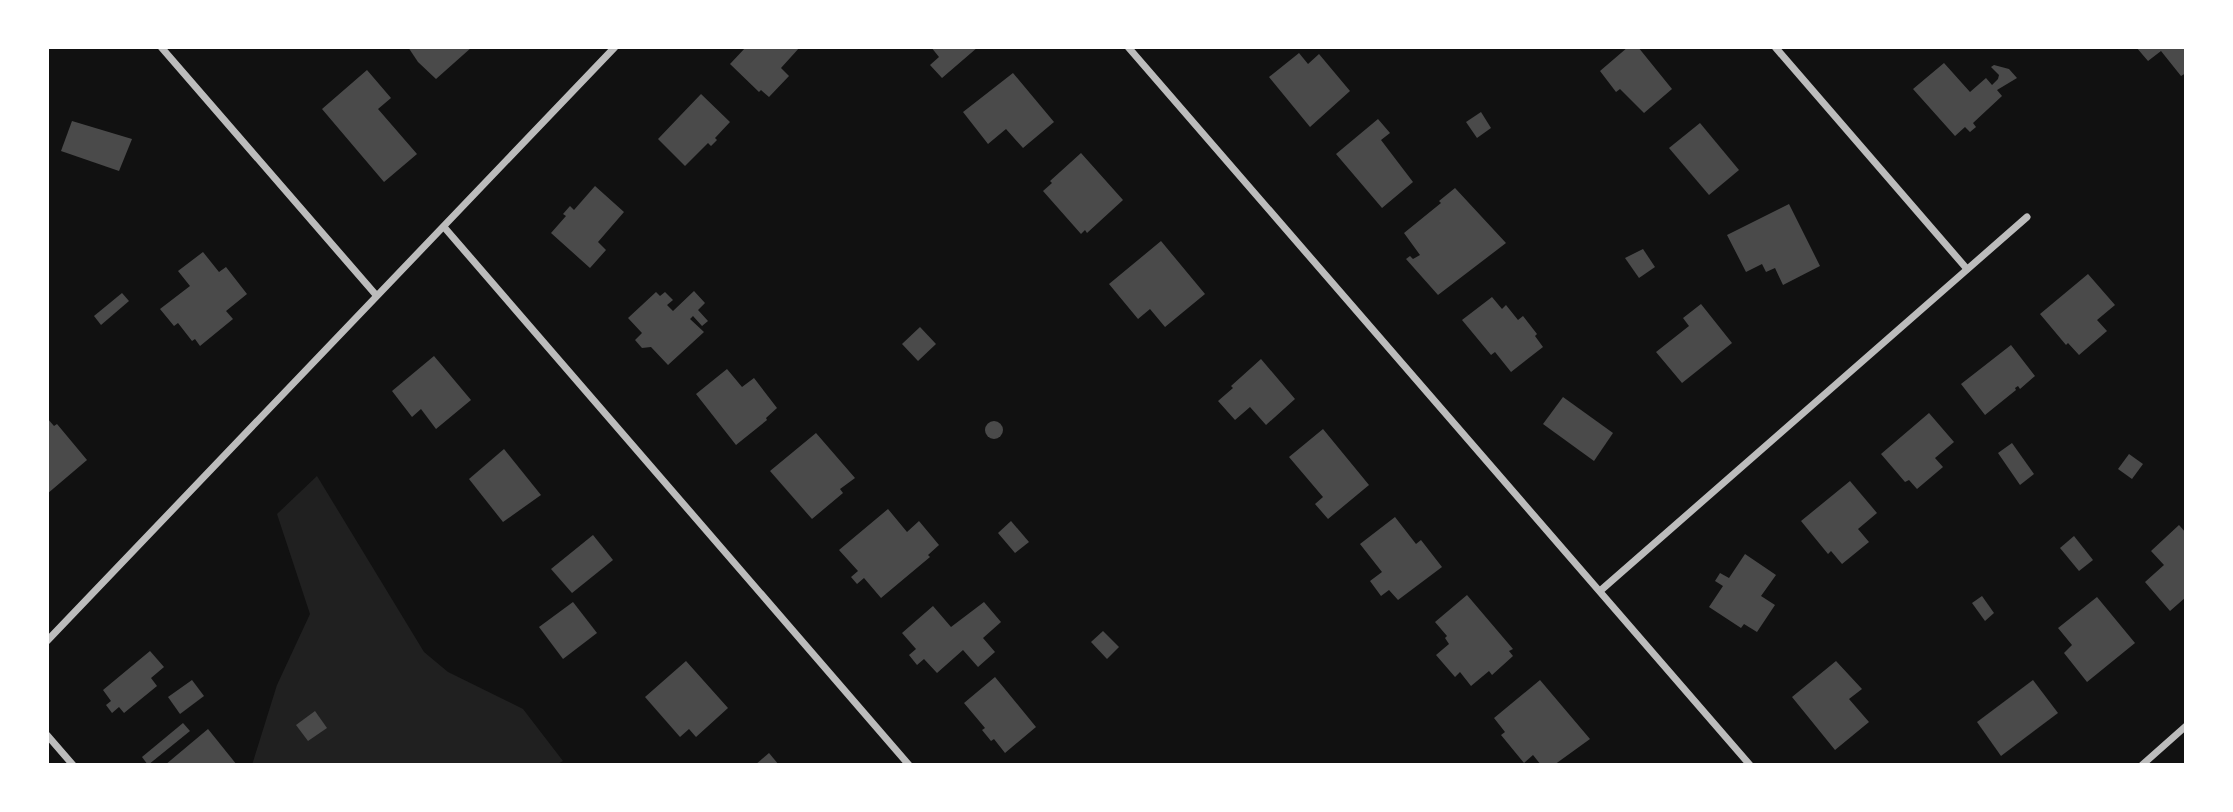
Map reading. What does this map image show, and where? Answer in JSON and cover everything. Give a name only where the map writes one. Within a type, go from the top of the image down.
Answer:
[{"type":"street","points":[[161,47],[376,295]]},
{"type":"street","points":[[47,641],[615,47]]},
{"type":"street","points":[[1128,47],[1750,765]]},
{"type":"street","points":[[1775,47],[1966,269]]},
{"type":"street","points":[[1600,591],[2027,217]]},
{"type":"street","points":[[444,227],[909,765]]},
{"type":"street","points":[[2142,765],[2186,726]]},
{"type":"street","points":[[47,735],[73,765]]},
{"type":"shaded area","points":[[317,476],[424,652],[448,672],[523,709],[563,761],[556,765],[252,765],[277,685],[310,614],[277,514]]},
{"type":"building","points":[[408,47],[472,47],[436,79],[418,62]]},
{"type":"building","points":[[746,47],[800,47],[781,68],[789,76],[769,97],[761,90],[759,92],[730,64]]},
{"type":"building","points":[[931,47],[978,47],[942,78],[930,65],[939,57]]},
{"type":"building","points":[[1628,47],[1638,47],[1672,89],[1644,113],[1620,89],[1616,92],[1600,71]]},
{"type":"building","points":[[2136,47],[2186,47],[2186,73],[2181,76],[2161,51],[2148,61]]},
{"type":"building","points":[[1299,53],[1308,64],[1319,54],[1350,91],[1310,127],[1269,77]]},
{"type":"building","points":[[1944,63],[1970,92],[1986,78],[1992,85],[1998,79],[1999,75],[1991,67],[1994,65],[2009,69],[2017,78],[1997,90],[2002,96],[1973,123],[1976,127],[1970,132],[1965,127],[1955,136],[1913,89]]},
{"type":"building","points":[[367,70],[391,98],[378,109],[417,154],[384,182],[322,109]]},
{"type":"building","points":[[1013,73],[1054,122],[1023,148],[1006,129],[988,144],[963,112]]},
{"type":"building","points":[[701,94],[730,122],[711,146],[708,143],[685,166],[658,139]]},
{"type":"building","points":[[1481,112],[1491,128],[1477,138],[1466,122]]},
{"type":"building","points":[[1378,119],[1390,133],[1381,140],[1413,182],[1382,208],[1336,154]]},
{"type":"building","points":[[72,121],[132,139],[119,171],[61,151]]},
{"type":"building","points":[[1700,123],[1739,170],[1709,195],[1669,148]]},
{"type":"building","points":[[1081,153],[1123,200],[1087,233],[1085,230],[1081,234],[1043,191],[1052,183],[1050,181]]},
{"type":"building","points":[[595,186],[624,212],[598,242],[606,250],[590,268],[551,233],[566,216],[563,214],[570,206],[574,210]]},
{"type":"building","points":[[1455,188],[1506,243],[1438,295],[1406,259],[1420,255],[1404,233]]},
{"type":"building","points":[[1789,204],[1820,266],[1783,285],[1775,268],[1766,272],[1762,264],[1746,272],[1727,235]]},
{"type":"building","points":[[1161,241],[1205,294],[1165,327],[1150,309],[1138,319],[1109,284]]},
{"type":"building","points":[[1643,249],[1655,267],[1639,278],[1625,258]]},
{"type":"building","points":[[203,252],[219,272],[226,267],[247,294],[226,311],[233,319],[200,346],[195,339],[192,341],[178,323],[174,326],[160,309],[190,286],[178,271]]},
{"type":"building","points":[[2088,274],[2115,305],[2097,320],[2107,331],[2079,355],[2068,343],[2066,345],[2040,314]]},
{"type":"building","points":[[694,291],[705,303],[698,310],[708,321],[702,326],[693,316],[690,319],[704,332],[668,365],[651,347],[642,348],[635,340],[642,333],[628,318],[656,292],[660,296],[665,292],[673,300],[667,305],[673,311]]},
{"type":"building","points":[[122,293],[129,301],[101,325],[94,316]]},
{"type":"building","points":[[1492,297],[1502,309],[1506,305],[1518,320],[1523,316],[1543,347],[1511,372],[1495,352],[1491,355],[1462,320]]},
{"type":"building","points":[[1701,304],[1732,343],[1682,383],[1656,352],[1689,326],[1683,318]]},
{"type":"building","points":[[920,327],[936,344],[918,361],[902,344]]},
{"type":"building","points":[[2011,345],[2035,376],[2020,389],[2018,386],[2015,388],[2016,390],[1985,415],[1961,384]]},
{"type":"building","points":[[434,356],[471,400],[436,429],[421,409],[412,417],[392,391]]},
{"type":"building","points":[[1261,359],[1295,399],[1266,425],[1250,407],[1235,420],[1218,401]]},
{"type":"building","points":[[727,369],[742,387],[754,378],[777,408],[767,420],[736,445],[696,394]]},
{"type":"building","points":[[1563,397],[1613,433],[1594,461],[1543,424]]},
{"type":"building","points":[[1929,413],[1954,442],[1935,458],[1943,467],[1917,489],[1909,480],[1905,482],[1881,454]]},
{"type":"building","points":[[47,418],[54,426],[57,424],[87,460],[47,494]]},
{"type":"building","points":[[990,421],[998,421],[1003,430],[1001,437],[990,439],[985,434],[985,426]]},
{"type":"building","points":[[1323,429],[1369,485],[1328,519],[1315,504],[1323,497],[1289,457]]},
{"type":"building","points":[[816,433],[855,478],[840,489],[843,493],[812,519],[770,471]]},
{"type":"building","points":[[2012,443],[2034,474],[2020,485],[1998,453]]},
{"type":"building","points":[[504,449],[541,495],[503,522],[469,479]]},
{"type":"building","points":[[2129,454],[2143,464],[2132,479],[2118,469]]},
{"type":"building","points":[[1850,481],[1877,513],[1858,529],[1869,542],[1842,564],[1831,551],[1828,554],[1801,521]]},
{"type":"building","points":[[888,509],[907,532],[919,521],[939,545],[928,555],[930,557],[881,598],[864,578],[857,584],[851,577],[858,571],[839,550]]},
{"type":"building","points":[[1395,517],[1416,544],[1421,540],[1442,567],[1398,600],[1389,590],[1381,596],[1370,581],[1382,572],[1360,544]]},
{"type":"building","points":[[1011,521],[1029,542],[1015,553],[998,533]]},
{"type":"building","points":[[2179,525],[2186,533],[2186,597],[2170,611],[2145,582],[2164,565],[2151,551]]},
{"type":"building","points":[[593,535],[613,560],[572,593],[551,569]]},
{"type":"building","points":[[2074,536],[2093,560],[2079,571],[2060,548]]},
{"type":"building","points":[[1745,554],[1776,575],[1761,596],[1775,605],[1757,632],[1744,624],[1741,628],[1709,607],[1723,586],[1715,581],[1720,573],[1729,578]]},
{"type":"building","points":[[1467,595],[1513,649],[1509,651],[1513,656],[1492,675],[1489,671],[1471,686],[1460,672],[1455,677],[1436,655],[1449,644],[1445,638],[1447,636],[1435,622]]},
{"type":"building","points":[[1982,596],[1994,613],[1985,621],[1972,603]]},
{"type":"building","points":[[2097,597],[2135,643],[2087,682],[2064,653],[2072,645],[2058,628]]},
{"type":"building","points":[[573,602],[597,633],[563,659],[539,627]]},
{"type":"building","points":[[984,602],[1001,622],[983,638],[995,652],[978,667],[963,650],[937,673],[924,659],[917,665],[909,655],[916,649],[902,633],[933,606],[951,627]]},
{"type":"building","points":[[1103,631],[1119,647],[1107,659],[1091,642]]},
{"type":"building","points":[[150,651],[164,667],[151,678],[157,686],[124,713],[119,707],[112,713],[106,705],[111,701],[103,690]]},
{"type":"building","points":[[686,661],[728,708],[696,737],[689,729],[680,737],[645,697]]},
{"type":"building","points":[[1836,661],[1862,689],[1849,699],[1869,722],[1835,750],[1792,697]]},
{"type":"building","points":[[995,677],[1036,727],[1005,753],[994,739],[991,741],[982,730],[985,728],[964,703]]},
{"type":"building","points":[[192,680],[204,696],[180,714],[168,697]]},
{"type":"building","points":[[1540,680],[1590,739],[1554,765],[1541,765],[1533,755],[1524,763],[1501,735],[1505,732],[1494,718]]},
{"type":"building","points":[[2033,680],[2058,713],[2001,756],[1977,722]]},
{"type":"building","points":[[315,711],[327,728],[308,741],[296,725]]},
{"type":"building","points":[[183,723],[190,731],[148,765],[142,757]]},
{"type":"building","points":[[208,729],[237,765],[165,765]]},
{"type":"building","points":[[769,753],[779,765],[755,765]]}]
